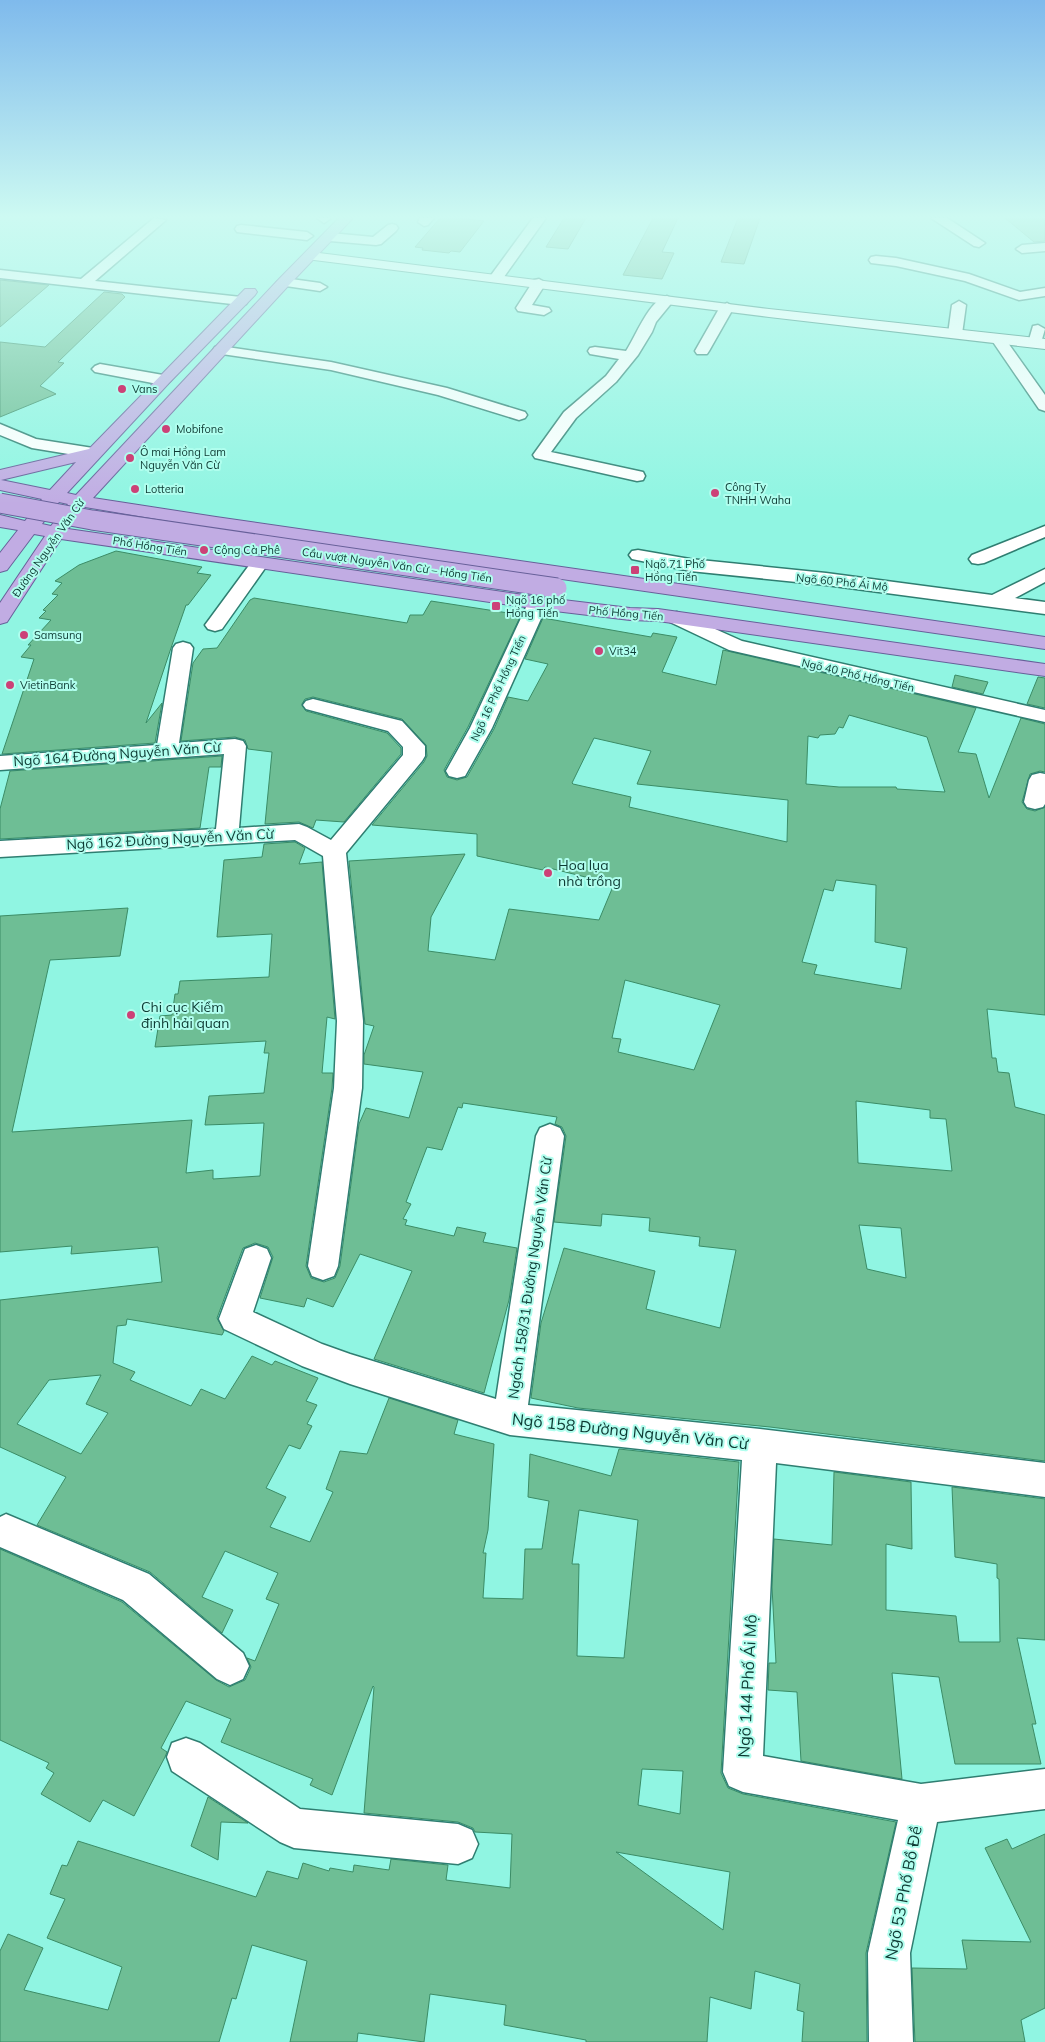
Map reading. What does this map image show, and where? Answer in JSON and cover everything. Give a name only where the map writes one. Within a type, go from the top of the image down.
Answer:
[{"type":"main road","name":"Đường Nguyễn Văn Cừ","points":[[0,566],[54,496],[93,453],[229,313]]},
{"type":"main road","name":"Đường Nguyễn Văn Cừ","points":[[0,618],[56,533],[80,501],[255,313]]},
{"type":"main road","points":[[0,475],[93,453]]},
{"type":"main road","points":[[0,485],[80,501],[216,523],[1045,642]]},
{"type":"main road","name":"Cầu vượt Nguyễn Văn Cừ – Hồng Tiến","points":[[0,503],[92,520],[556,588]]},
{"type":"main road","name":"Phố Hồng Tiến","points":[[0,521],[56,533],[259,564],[538,603],[630,614],[667,616],[1045,670]]},
{"type":"main road","points":[[556,588],[668,588]]},
{"type":"main road","points":[[556,588],[667,616]]},
{"type":"street","points":[[637,476],[540,455],[570,415],[611,379],[629,356],[645,332],[649,321],[656,313]]},
{"type":"street","points":[[702,350],[724,313]]},
{"type":"street","points":[[773,313],[998,339],[1039,339]]},
{"type":"street","points":[[955,334],[958,313]]},
{"type":"street","points":[[998,339],[1044,404]]},
{"type":"street","points":[[220,350],[331,366],[442,391],[519,415]]},
{"type":"street","points":[[595,351],[629,356]]},
{"type":"street","points":[[100,369],[163,380]]},
{"type":"street","points":[[0,428],[26,441],[93,453]]},
{"type":"street","points":[[978,559],[1045,531]]},
{"type":"street","name":"Ngõ 60 Phố Ái Mộ","points":[[638,555],[726,569],[826,579],[1045,608]]},
{"type":"street","points":[[215,625],[259,564]]},
{"type":"street","points":[[996,601],[1045,575]]},
{"type":"street","name":"Ngõ 16 Phố Hồng Tiến","points":[[457,771],[480,728],[538,603]]},
{"type":"street","name":"Ngõ 40 Phố Hồng Tiến","points":[[667,616],[736,646],[1045,716]]},
{"type":"street","points":[[167,751],[183,648]]},
{"type":"street","points":[[312,705],[395,726],[414,746],[414,756],[334,852],[350,1021],[348,1088],[323,1266]]},
{"type":"street","name":"Ngõ 164 Đường Nguyễn Văn Cừ","points":[[0,763],[234,746],[227,836]]},
{"type":"street","points":[[1035,802],[1040,780],[1045,781]]},
{"type":"street","name":"Ngõ 162 Đường Nguyễn Văn Cừ","points":[[0,849],[299,832],[334,852]]},
{"type":"street","name":"Ngách 158/31 Đường Nguyễn Văn Cừ","points":[[510,1419],[550,1136]]},
{"type":"street","name":"Ngõ 158 Đường Nguyễn Văn Cừ","points":[[256,1258],[235,1320],[332,1362],[510,1419],[760,1445],[1045,1480]]},
{"type":"street","name":"Ngõ 144 Phố Ái Mộ","points":[[760,1445],[743,1772],[921,1804],[1045,1789]]},
{"type":"street","points":[[6,1532],[136,1587],[230,1666]]},
{"type":"street","points":[[186,1757],[294,1828],[458,1844]]},
{"type":"street","name":"Ngõ 53 Phố Bồ Đề","points":[[891,2042],[889,1953],[921,1804]]},
{"type":"building","points":[[0,313],[16,313],[0,327]]},
{"type":"building","points":[[81,313],[108,313],[58,362],[64,363],[40,386],[56,394],[0,417],[0,342],[45,347]]},
{"type":"building","points":[[116,551],[202,567],[197,573],[211,575],[188,605],[186,605],[146,723],[162,703],[155,743],[2,754],[34,659],[21,657],[31,645],[28,645],[51,620],[39,618],[46,611],[43,610],[58,595],[52,594],[62,583],[55,581],[79,565]]},
{"type":"building","points":[[254,598],[407,623],[410,615],[423,615],[431,601],[521,615],[468,727],[444,770],[447,777],[457,780],[467,777],[494,729],[508,697],[528,701],[548,664],[525,659],[543,618],[651,637],[653,633],[677,637],[662,672],[716,685],[723,650],[976,708],[958,752],[976,754],[989,798],[1021,718],[1045,724],[1045,772],[1040,771],[1030,774],[1022,802],[1027,809],[1035,811],[1045,807],[1045,1015],[987,1009],[992,1058],[996,1058],[998,1072],[1009,1073],[1015,1107],[1045,1115],[1045,1461],[770,1427],[578,1408],[531,1398],[541,1323],[564,1248],[655,1271],[646,1309],[720,1328],[736,1250],[699,1246],[700,1237],[649,1231],[650,1218],[602,1214],[601,1226],[554,1222],[566,1136],[562,1127],[555,1124],[557,1117],[463,1103],[462,1108],[458,1107],[442,1150],[427,1147],[406,1202],[411,1204],[403,1219],[407,1220],[405,1225],[454,1236],[457,1227],[486,1233],[483,1242],[517,1248],[509,1300],[484,1393],[374,1359],[412,1271],[360,1254],[333,1307],[307,1298],[304,1307],[260,1298],[273,1257],[268,1247],[255,1243],[243,1248],[217,1318],[224,1331],[222,1335],[127,1319],[126,1325],[117,1326],[113,1363],[135,1372],[130,1380],[191,1406],[201,1389],[225,1399],[252,1356],[272,1365],[275,1361],[318,1378],[306,1401],[317,1405],[307,1424],[312,1426],[300,1449],[289,1445],[266,1488],[286,1497],[270,1527],[310,1542],[333,1492],[326,1489],[340,1451],[367,1454],[389,1398],[458,1420],[454,1434],[494,1444],[488,1530],[483,1553],[486,1553],[483,1598],[523,1599],[525,1549],[542,1549],[549,1501],[528,1497],[530,1454],[611,1476],[619,1449],[739,1462],[721,1773],[728,1788],[743,1794],[896,1822],[866,1953],[867,2042],[802,2042],[804,2012],[797,2010],[800,1984],[755,1971],[751,2009],[710,1997],[707,2042],[586,2042],[586,2040],[504,2025],[506,2005],[430,1994],[424,2042],[358,2033],[357,2042],[290,2042],[307,1961],[252,1945],[236,1999],[232,1998],[219,2042],[0,2042],[0,1951],[8,1934],[43,1948],[24,1990],[108,2010],[122,1967],[47,1938],[65,1899],[50,1894],[62,1865],[67,1866],[78,1841],[256,1897],[267,1871],[298,1879],[303,1863],[329,1871],[330,1868],[353,1872],[354,1865],[389,1870],[391,1859],[448,1865],[446,1880],[510,1888],[512,1834],[475,1832],[473,1828],[458,1822],[364,1813],[373,1686],[332,1795],[310,1785],[313,1779],[221,1742],[231,1719],[186,1701],[161,1748],[167,1752],[165,1757],[134,1816],[103,1800],[90,1822],[41,1794],[54,1773],[46,1768],[49,1763],[0,1740],[0,1549],[122,1602],[216,1680],[229,1687],[245,1680],[251,1667],[247,1658],[255,1661],[279,1604],[266,1599],[278,1573],[225,1551],[202,1597],[233,1610],[222,1633],[150,1572],[37,1525],[66,1477],[0,1447],[0,1300],[162,1282],[158,1247],[71,1254],[72,1246],[0,1252],[0,916],[128,908],[120,956],[50,960],[12,1132],[192,1120],[186,1173],[213,1170],[213,1179],[260,1176],[264,1123],[205,1125],[209,1096],[264,1093],[269,1053],[264,1053],[266,1041],[155,1047],[160,1016],[172,1015],[175,994],[178,994],[180,981],[269,977],[272,934],[217,937],[224,860],[262,857],[264,844],[295,842],[305,848],[299,864],[322,862],[335,1019],[327,1017],[322,1073],[333,1073],[306,1266],[311,1278],[324,1282],[335,1278],[340,1266],[359,1124],[366,1108],[409,1118],[423,1072],[364,1064],[364,1055],[374,1026],[365,1024],[349,861],[465,854],[431,917],[428,951],[495,960],[509,909],[599,920],[614,884],[545,867],[543,870],[477,856],[477,834],[372,825],[424,762],[427,756],[426,745],[402,719],[313,697],[305,699],[302,704],[306,711],[387,733],[401,748],[401,754],[344,822],[316,820],[313,828],[299,822],[265,824],[272,752],[248,749],[245,740],[235,737],[181,741],[193,663],[203,649],[217,648],[250,600]],"holes":[[[849,715],[927,737],[945,792],[897,789],[896,787],[839,787],[806,784],[808,736],[818,738],[820,735],[835,734],[839,727],[843,728]],[[594,738],[651,751],[637,784],[788,800],[787,842],[629,807],[631,797],[573,784]],[[836,880],[876,885],[875,942],[907,948],[901,989],[814,974],[817,965],[802,962],[824,889],[833,891]],[[625,980],[720,1005],[694,1070],[618,1052],[621,1039],[612,1038]],[[856,1101],[930,1110],[930,1118],[946,1119],[952,1171],[858,1163]],[[859,1225],[901,1228],[906,1278],[867,1269]],[[101,1375],[86,1404],[108,1413],[81,1454],[17,1424],[49,1380]],[[579,1510],[638,1520],[624,1658],[577,1656],[579,1564],[572,1564]],[[642,1769],[683,1771],[680,1814],[638,1805]],[[616,1852],[730,1872],[723,1930]]]},
{"type":"building","points":[[955,675],[988,682],[983,694],[952,687]]},
{"type":"building","points":[[1038,677],[1045,678],[1045,708],[1027,704]]},
{"type":"building","points":[[222,756],[221,767],[209,767],[200,828],[0,839],[0,809],[10,771]]},
{"type":"building","points":[[834,1472],[911,1482],[912,1549],[886,1544],[886,1610],[956,1616],[959,1642],[1000,1642],[999,1579],[997,1578],[997,1564],[955,1557],[952,1487],[1045,1499],[1045,1640],[1017,1638],[1036,1724],[1032,1724],[1041,1764],[955,1764],[939,1677],[892,1673],[902,1779],[801,1761],[797,1692],[768,1690],[769,1663],[776,1663],[772,1587],[774,1539],[832,1545]]},
{"type":"building","points":[[208,1797],[248,1823],[221,1822],[218,1860],[191,1846]]},
{"type":"building","points":[[1045,1834],[1045,2008],[1021,2020],[1025,2042],[915,2042],[912,1968],[967,1969],[962,1940],[1031,1942],[985,1848],[1007,1839],[1012,1849]]},
{"type":"place","name":"Vans","points":[[122,389]]},
{"type":"place","name":"Mobifone","points":[[166,429]]},
{"type":"place","name":"Ô mai Hồng Lam Nguyễn Văn Cừ","points":[[130,458]]},
{"type":"place","name":"Lotteria","points":[[135,489]]},
{"type":"place","name":"Công Ty TNHH Waha","points":[[715,493]]},
{"type":"place","name":"Cộng Cà Phê","points":[[204,550]]},
{"type":"place","name":"Ngõ 71 Phố Hồng Tiến","points":[[635,570]]},
{"type":"place","name":"Ngõ 16 phố Hồng Tiến","points":[[496,606]]},
{"type":"place","name":"Samsung","points":[[24,635]]},
{"type":"place","name":"Vit34","points":[[599,651]]},
{"type":"place","name":"VietinBank","points":[[10,685]]},
{"type":"place","name":"Hoa lụa nhà trồng","points":[[548,873]]},
{"type":"place","name":"Chi cục Kiểm định hải quan","points":[[131,1015]]}]
